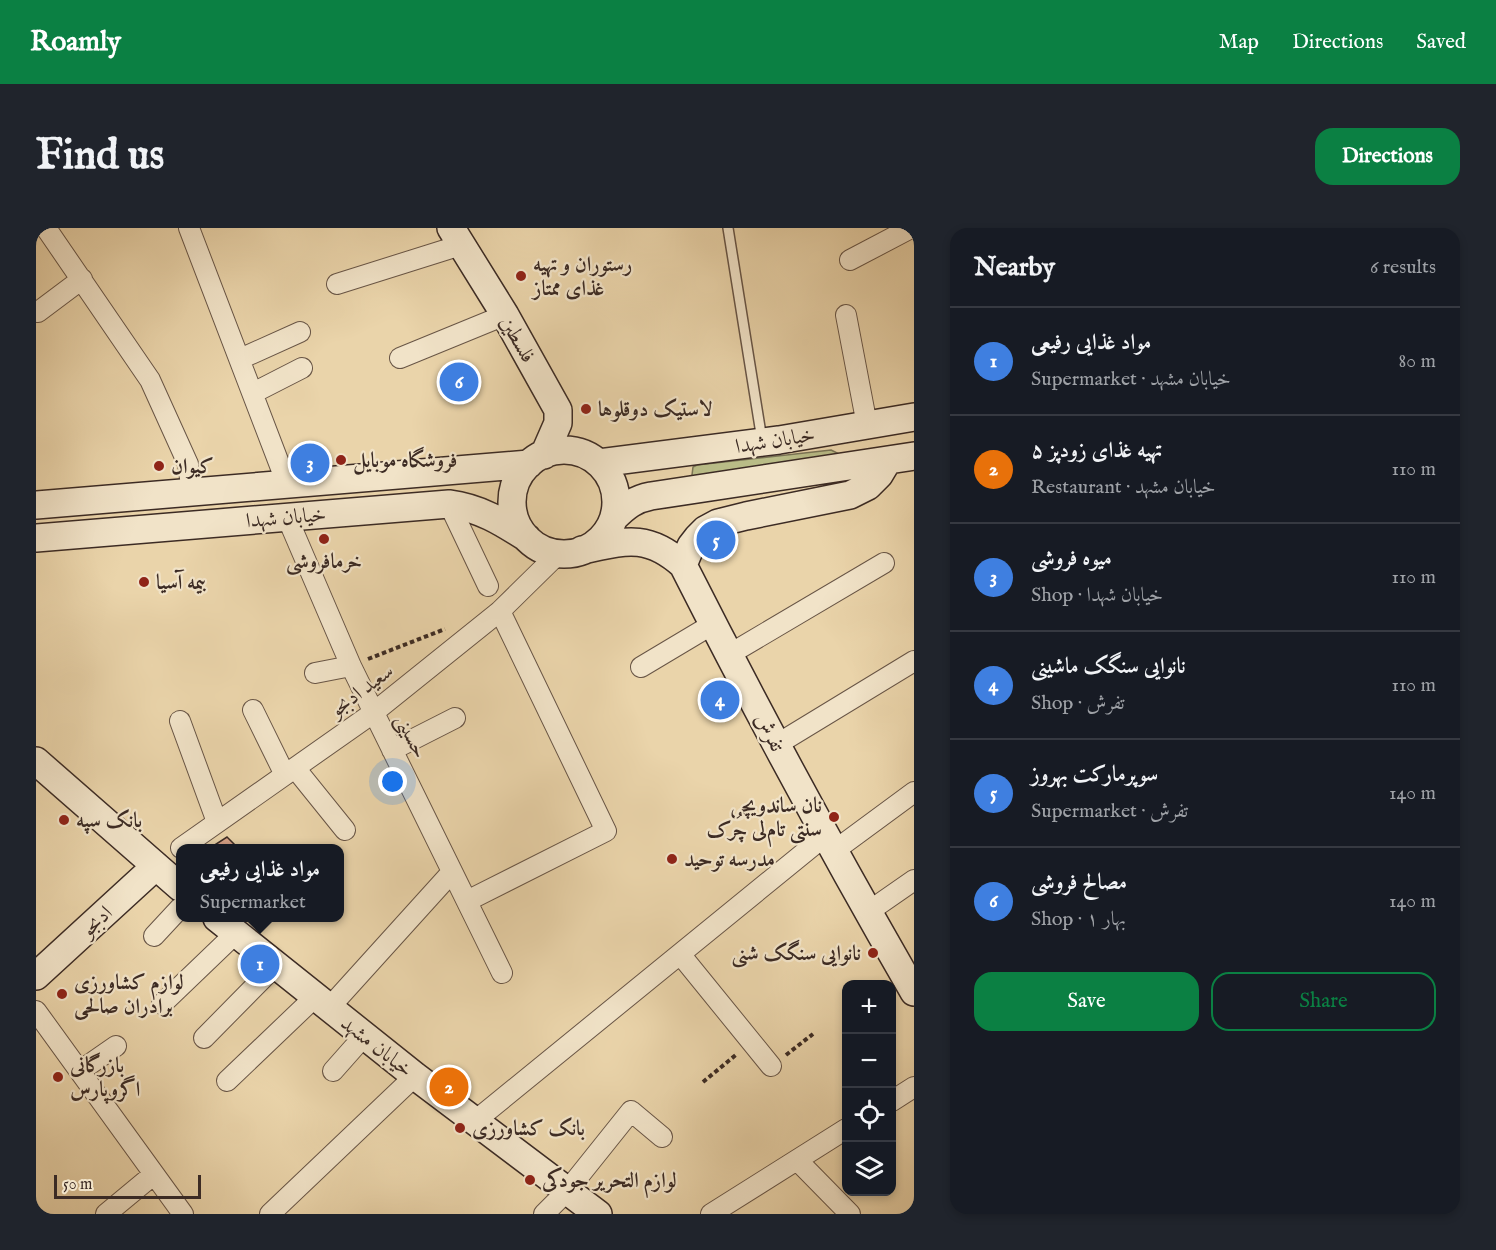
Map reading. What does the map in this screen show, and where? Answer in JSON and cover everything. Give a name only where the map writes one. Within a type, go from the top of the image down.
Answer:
[{"type":"street","points":[[189,228],[287,484]]},
{"type":"street","points":[[850,260],[911,228]]},
{"type":"street","points":[[43,232],[82,279],[150,380],[188,464],[192,493]]},
{"type":"street","points":[[337,284],[456,236]]},
{"type":"street","name":"فلسطین","points":[[456,236],[505,315],[558,410],[558,423],[537,459]]},
{"type":"street","points":[[38,312],[82,279]]},
{"type":"street","points":[[400,358],[505,315]]},
{"type":"street","points":[[846,315],[897,422]]},
{"type":"street","points":[[240,359],[300,332]]},
{"type":"street","points":[[253,393],[302,368]]},
{"type":"street","name":"خیابان شهدا","points":[[599,463],[762,443],[897,422]]},
{"type":"street","points":[[573,450],[590,456],[599,463],[607,472],[616,500],[614,518],[602,538],[570,552],[542,549],[527,538],[516,520],[512,501],[516,483],[537,459],[555,451],[573,450]]},
{"type":"street","points":[[683,565],[691,546],[705,530],[746,516],[850,495],[868,486],[901,458]]},
{"type":"street","name":"خیابان شهدا","points":[[614,518],[627,504],[638,498],[901,458]]},
{"type":"street","name":"خیابان شهدا","points":[[36,505],[192,493],[537,459]]},
{"type":"street","points":[[690,491],[746,516]]},
{"type":"street","points":[[449,504],[488,586]]},
{"type":"street","name":"خیابان شهدا","points":[[36,538],[449,504],[482,511],[527,538]]},
{"type":"street","name":"حسینی","points":[[287,517],[351,666],[502,973]]},
{"type":"street","name":"تفرش","points":[[570,552],[640,542],[655,545],[669,552],[683,565],[776,745],[914,992]]},
{"type":"street","name":"سعید ادبجو","points":[[188,844],[373,712],[570,552]]},
{"type":"street","points":[[730,654],[884,563]]},
{"type":"street","points":[[466,902],[606,831],[500,611]]},
{"type":"street","points":[[641,667],[712,624]]},
{"type":"street","points":[[776,745],[914,661]]},
{"type":"street","points":[[315,673],[351,666]]},
{"type":"street","points":[[253,710],[290,772],[345,830]]},
{"type":"street","points":[[392,750],[455,718]]},
{"type":"street","points":[[180,721],[218,822]]},
{"type":"street","points":[[37,763],[176,884]]},
{"type":"street","points":[[475,1121],[680,954],[830,843],[914,792]]},
{"type":"street","name":"سعید ادبجو","points":[[156,866],[176,852]]},
{"type":"street","name":"ادبجو","points":[[36,976],[156,866]]},
{"type":"street","points":[[227,1081],[322,1003],[452,872]]},
{"type":"street","points":[[868,912],[914,880]]},
{"type":"street","points":[[154,936],[176,912]]},
{"type":"street","points":[[162,1004],[226,925]]},
{"type":"street","name":"خیابان مشهد","points":[[226,925],[414,1076],[598,1214]]},
{"type":"street","points":[[680,954],[771,1066]]},
{"type":"street","points":[[204,1038],[276,965]]},
{"type":"street","points":[[36,1011],[183,1214]]},
{"type":"street","points":[[333,1071],[364,1036]]},
{"type":"street","points":[[80,1071],[116,1046]]},
{"type":"street","points":[[283,1210],[414,1076]]},
{"type":"street","points":[[896,1098],[914,1087]]},
{"type":"street","points":[[544,1214],[567,1191],[631,1111],[662,1137]]},
{"type":"street","points":[[711,1214],[842,1132]]},
{"type":"street","points":[[797,1160],[850,1214]]},
{"type":"street","points":[[106,1214],[153,1175]]},
{"type":"lane","points":[[728,228],[762,443]]},
{"type":"path","points":[[351,666],[446,628]]},
{"type":"path","points":[[771,1066],[813,1034]]},
{"type":"path","points":[[703,1082],[752,1042]]},
{"type":"green space","points":[[831,450],[839,454],[694,478],[692,475],[693,467],[697,465]]},
{"type":"building","points":[[227,837],[234,844],[216,844]]},
{"type":"place","name":"رستوران و تهیه غذای ممتاز","points":[[521,276]]},
{"type":"place","name":"مصالح فروشی","points":[[459,382]]},
{"type":"place","name":"لاستیک دوقلوها","points":[[586,409]]},
{"type":"place","name":"فروشگاه موبایل","points":[[341,460]]},
{"type":"place","name":"میوه فروشی","points":[[310,463]]},
{"type":"place","name":"کیوان","points":[[159,466]]},
{"type":"place","name":"خرمافروشی","points":[[324,539]]},
{"type":"place","name":"سوپرمارکت بهروز","points":[[716,540]]},
{"type":"place","name":"بیمه آسیا","points":[[144,582]]},
{"type":"place","name":"نانوایی سنگک ماشینی","points":[[720,700]]},
{"type":"place","name":"نان ساندویچی سنتی تام‌لی چُرک","points":[[834,817]]},
{"type":"place","name":"بانک سپه","points":[[64,820]]},
{"type":"place","name":"مدرسه توحید","points":[[672,859]]},
{"type":"place","name":"نانوایی سنگک شنی","points":[[873,953]]},
{"type":"place","name":"مواد غذایی رفیعی","points":[[260,964]]},
{"type":"place","name":"لوازم کشاورزی برادران صالحی","points":[[62,994]]},
{"type":"place","name":"بازرگانی اگروپارس","points":[[58,1077]]},
{"type":"place","name":"تهیه غذای زودپز ۵","points":[[449,1087]]},
{"type":"place","name":"بانک کشاورزی","points":[[460,1128]]},
{"type":"place","name":"لوازم التحریر جودکی","points":[[530,1180]]}]
